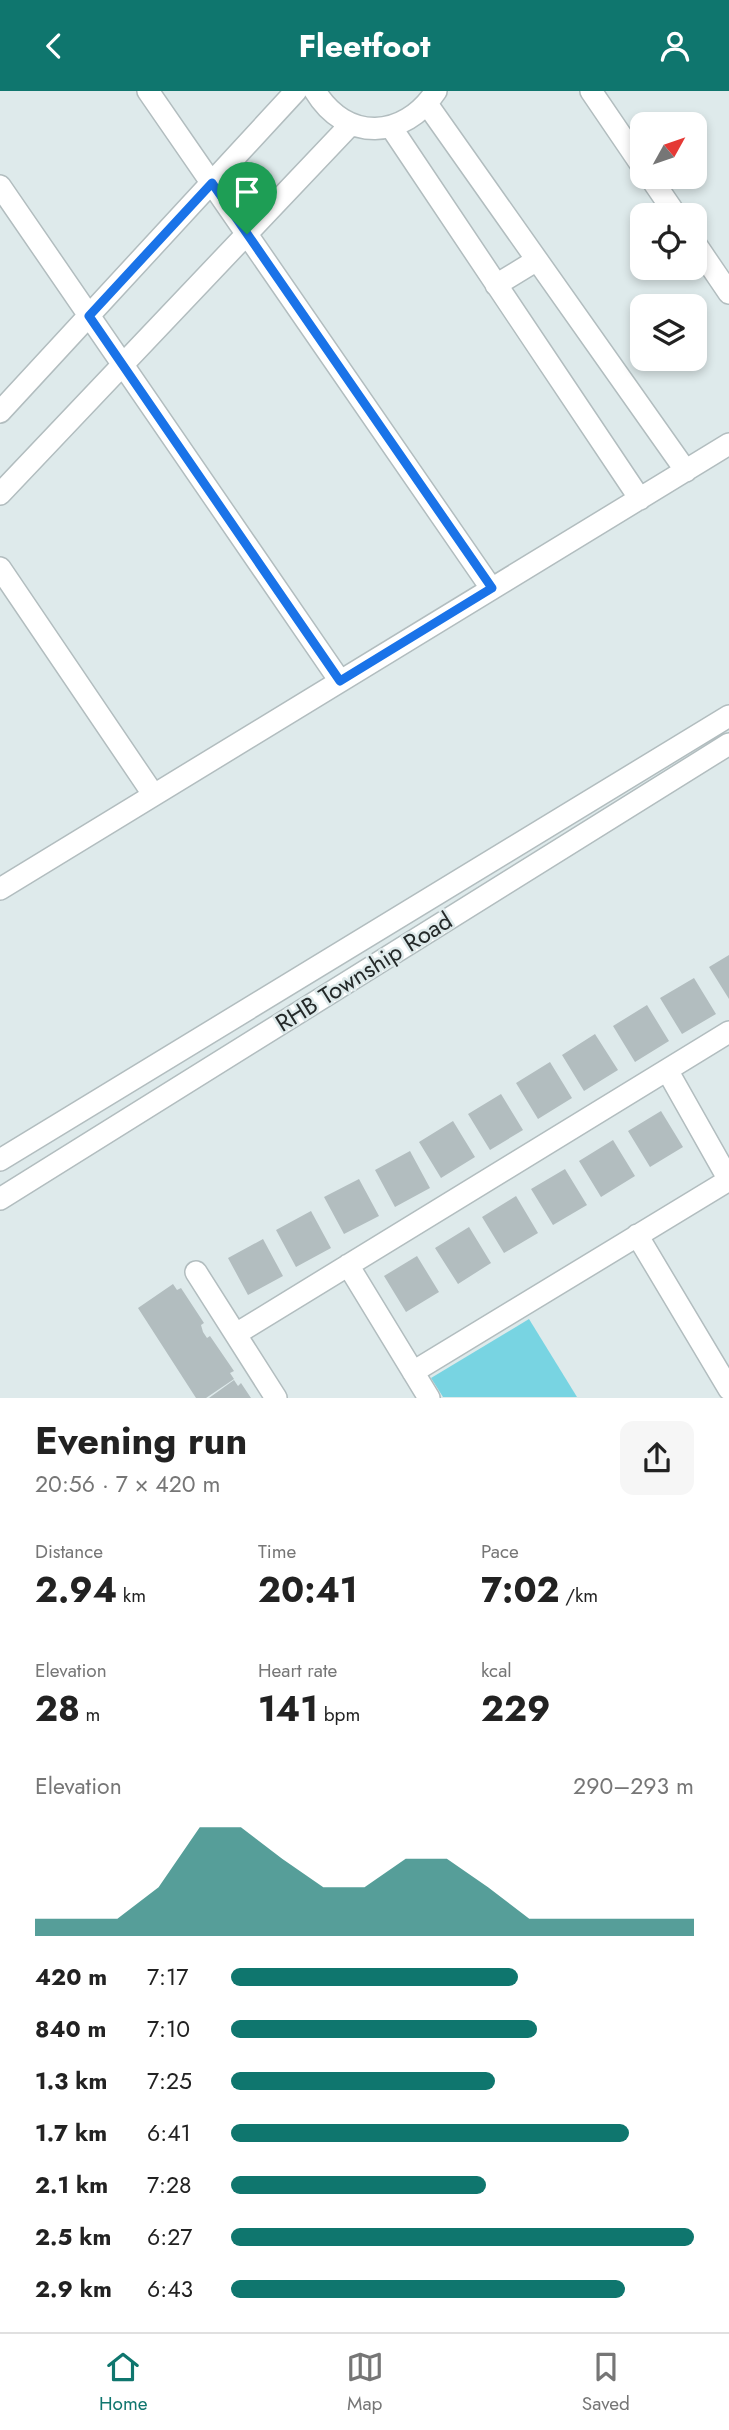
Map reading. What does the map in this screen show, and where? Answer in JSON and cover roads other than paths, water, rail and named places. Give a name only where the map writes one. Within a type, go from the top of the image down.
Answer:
[{"type":"street","points":[[148,91],[492,588]]},
{"type":"street","points":[[0,412],[296,91]]},
{"type":"street","points":[[315,91],[335,115],[351,124],[370,129],[391,127],[411,119],[431,98],[537,260],[686,471]]},
{"type":"street","points":[[591,91],[630,148]]},
{"type":"street","points":[[0,494],[351,124]]},
{"type":"street","points":[[391,127],[640,499]]},
{"type":"street","points":[[0,186],[340,681]]},
{"type":"street","points":[[496,285],[537,260]]},
{"type":"street","points":[[707,261],[729,293]]},
{"type":"street","points":[[0,889],[729,444]]},
{"type":"street","points":[[0,568],[153,794]]},
{"type":"street","points":[[0,1160],[729,716]]},
{"type":"street","name":"RHB Township Road","points":[[0,1199],[729,744]]},
{"type":"street","points":[[236,1335],[729,1032]]},
{"type":"street","points":[[413,1372],[729,1180],[667,1070]]},
{"type":"street","points":[[636,1235],[729,1389]]},
{"type":"street","points":[[348,1265],[429,1398]]},
{"type":"street","points":[[196,1272],[276,1398]]}]
